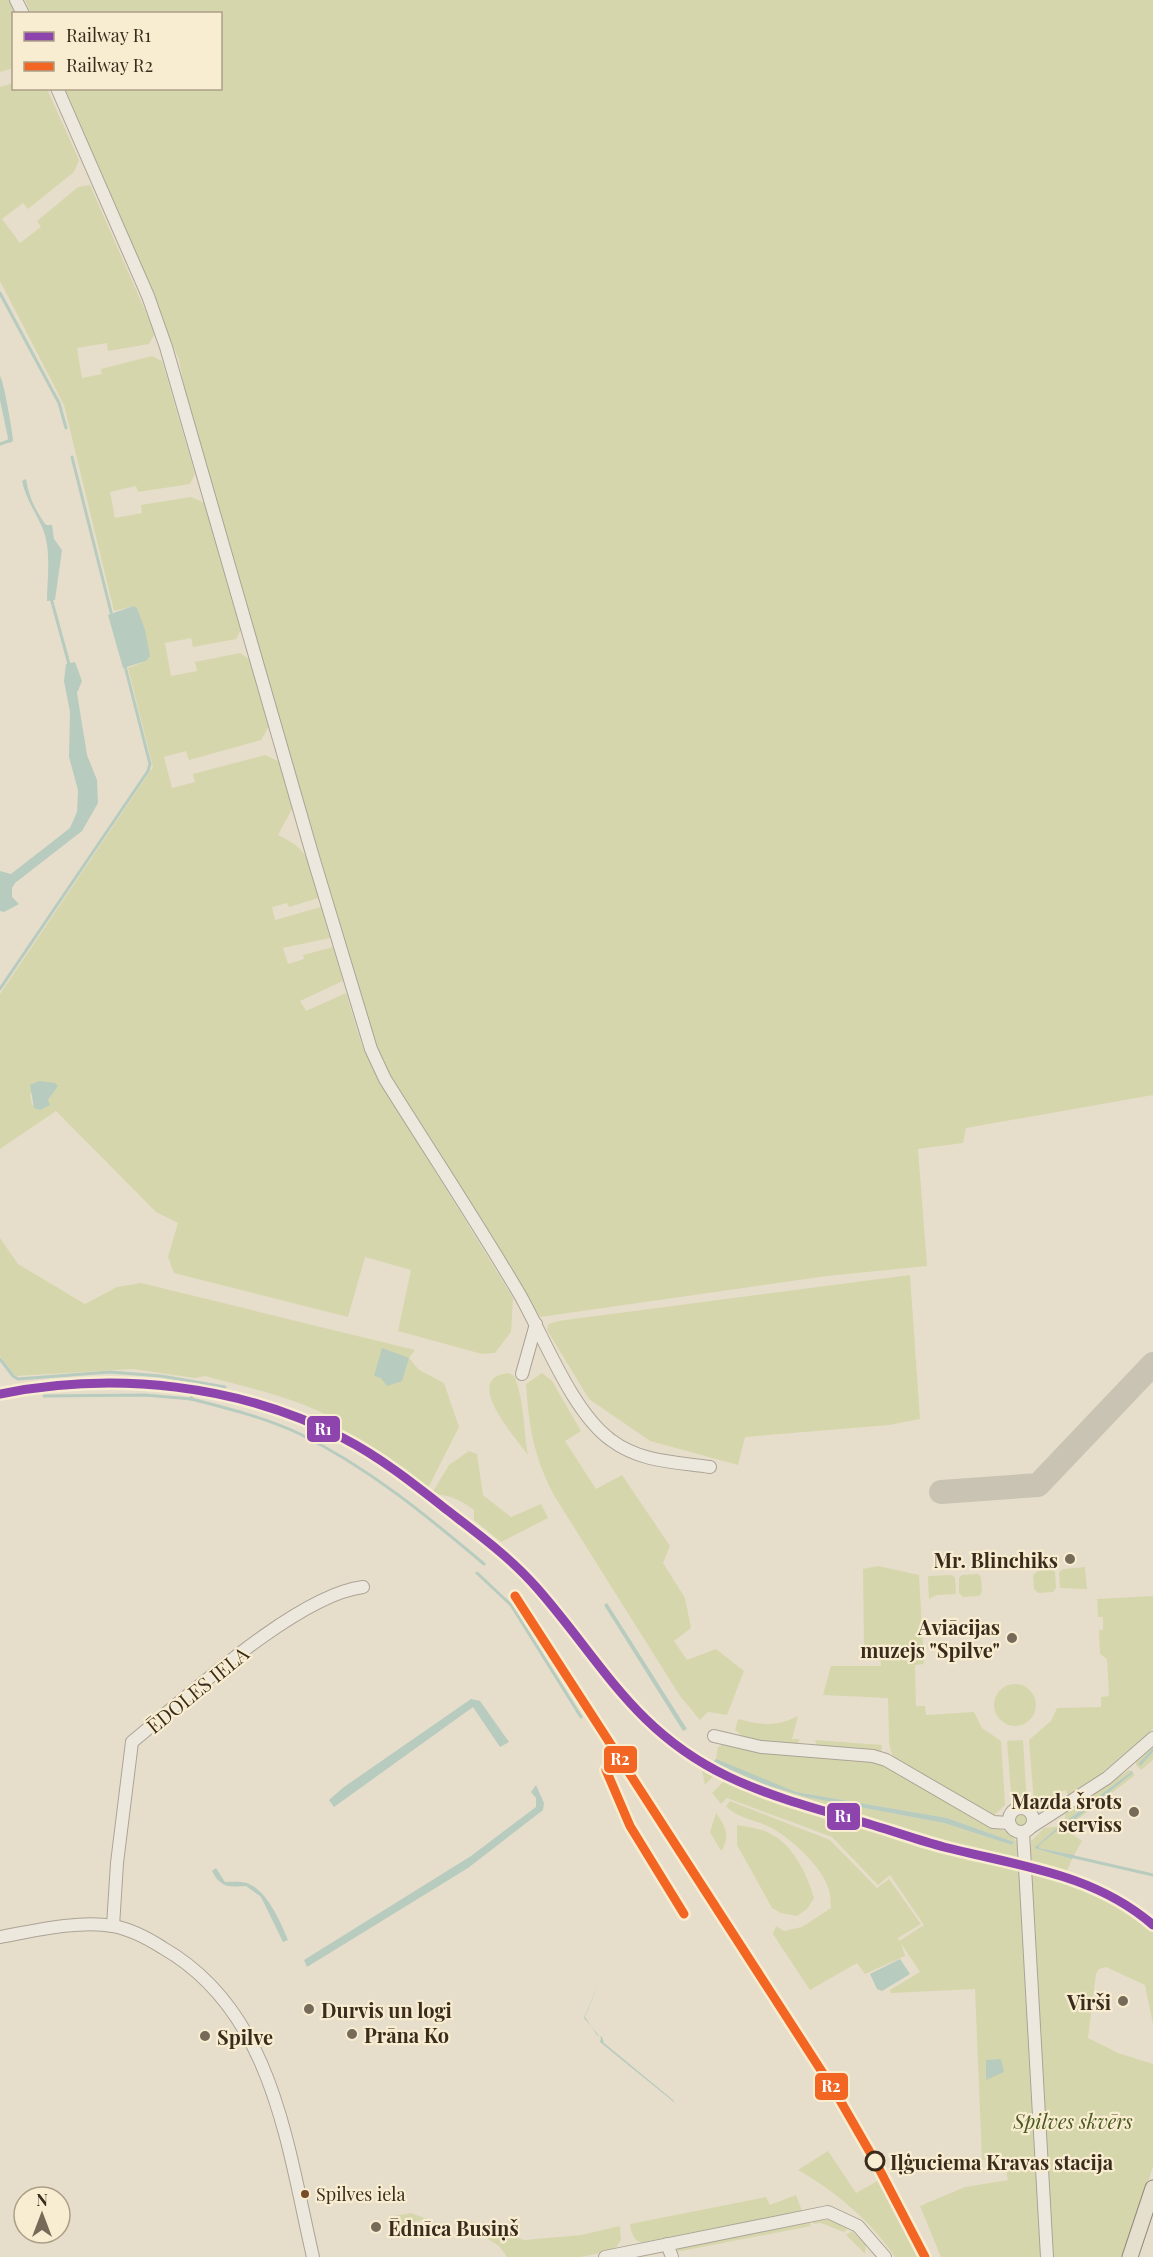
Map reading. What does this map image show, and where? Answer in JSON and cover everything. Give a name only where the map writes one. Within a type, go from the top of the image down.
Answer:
[{"type":"main road","points":[[1130,2257],[1153,2188]]},
{"type":"street","points":[[58,90],[148,296],[166,346],[371,1049],[385,1079],[536,1324],[587,1416],[608,1439],[625,1450],[646,1459],[710,1467]]},
{"type":"street","points":[[522,1374],[536,1324]]},
{"type":"street","name":"ĒDOLES IELA","points":[[113,1926],[117,1863],[132,1742],[261,1639],[332,1595],[363,1587]]},
{"type":"street","points":[[714,1736],[761,1747],[873,1756],[886,1760],[993,1822],[1009,1823]]},
{"type":"street","points":[[1047,2257],[1027,1830],[1033,1816],[1023,1808],[1012,1811],[1009,1823],[1014,1831],[1027,1830],[1107,1778],[1153,1738]]},
{"type":"street","points":[[0,1937],[56,1926],[113,1926],[151,1941],[183,1959],[225,2001],[260,2056],[270,2084],[313,2257]]},
{"type":"street","points":[[605,2257],[828,2212],[858,2226],[885,2257]]},
{"type":"street","points":[[667,2244],[672,2257]]},
{"type":"green space","points":[[0,0],[9,0],[15,12],[12,12],[12,68],[0,72]]},
{"type":"green space","points":[[25,0],[1153,0],[1153,1095],[966,1128],[963,1143],[918,1149],[927,1266],[827,1276],[540,1317],[389,1075],[375,1040],[208,481],[190,416],[179,360],[65,90],[222,90],[222,12],[31,12]]},
{"type":"green space","points":[[12,83],[12,90],[47,90],[79,160],[74,172],[28,209],[23,203],[2,219],[20,243],[41,227],[37,221],[78,187],[90,185],[155,333],[149,344],[108,351],[107,343],[77,348],[82,378],[102,374],[101,369],[152,356],[162,361],[195,474],[190,484],[138,492],[136,486],[110,492],[115,518],[142,513],[141,505],[191,497],[205,503],[241,629],[236,639],[193,647],[191,638],[165,643],[171,676],[197,671],[195,662],[240,653],[250,660],[269,726],[261,740],[189,760],[186,751],[164,757],[172,788],[195,782],[193,774],[265,755],[278,761],[293,807],[278,835],[297,847],[308,860],[319,898],[289,907],[287,903],[272,907],[275,920],[321,907],[330,938],[283,948],[288,964],[304,959],[303,955],[333,947],[343,981],[300,1001],[306,1011],[346,993],[362,1045],[378,1078],[513,1298],[511,1332],[495,1353],[482,1354],[398,1331],[411,1270],[365,1257],[348,1317],[174,1273],[168,1257],[178,1223],[156,1212],[56,1111],[0,1149],[0,994],[153,767],[128,668],[146,661],[133,606],[114,611],[64,405],[0,281],[0,87]],"holes":[[[30,1093],[52,1095],[48,1100],[32,1105]]]},
{"type":"green space","points":[[0,1238],[18,1264],[85,1304],[117,1287],[141,1283],[415,1350],[409,1358],[419,1370],[444,1383],[459,1427],[427,1490],[341,1434],[339,1422],[307,1406],[257,1390],[205,1376],[195,1378],[133,1369],[15,1376],[0,1356]]},
{"type":"green space","points":[[910,1275],[920,1419],[889,1425],[745,1437],[738,1465],[650,1441],[589,1399],[547,1330],[549,1324],[558,1321]]},
{"type":"green space","points":[[509,1373],[514,1376],[518,1386],[528,1455],[504,1423],[490,1396],[490,1385],[495,1377]]},
{"type":"green space","points":[[542,1373],[552,1381],[581,1431],[565,1441],[596,1489],[622,1475],[670,1546],[663,1563],[685,1598],[691,1628],[674,1641],[687,1660],[716,1649],[744,1671],[727,1715],[708,1712],[700,1720],[680,1696],[555,1497],[537,1456],[527,1400],[526,1384]]},
{"type":"green space","points":[[469,1451],[477,1454],[483,1495],[511,1517],[541,1504],[548,1518],[501,1542],[474,1520],[474,1510],[469,1506],[454,1498],[432,1493],[449,1465]]},
{"type":"green space","points":[[878,1566],[919,1575],[924,1664],[915,1665],[916,1706],[925,1706],[926,1715],[974,1712],[982,1728],[1001,1741],[1005,1805],[992,1817],[893,1759],[889,1742],[888,1698],[823,1695],[831,1666],[881,1666],[880,1650],[864,1651],[863,1569]]},
{"type":"green space","points":[[1085,1567],[1087,1589],[1060,1588],[1059,1572],[1063,1569]]},
{"type":"green space","points":[[1052,1569],[1055,1572],[1056,1588],[1053,1592],[1038,1593],[1034,1589],[1033,1575],[1038,1571]]},
{"type":"green space","points":[[978,1574],[981,1577],[982,1592],[979,1596],[963,1597],[959,1593],[959,1578],[962,1575]]},
{"type":"green space","points":[[952,1575],[955,1578],[956,1594],[937,1595],[929,1599],[928,1576]]},
{"type":"green space","points":[[1153,1596],[1153,1729],[1071,1799],[1065,1790],[1059,1793],[1063,1801],[1045,1813],[1034,1803],[1029,1740],[1051,1721],[1057,1708],[1101,1707],[1101,1697],[1109,1696],[1107,1659],[1100,1654],[1099,1630],[1103,1630],[1103,1617],[1098,1617],[1097,1599]]},
{"type":"green space","points":[[1015,1684],[1030,1690],[1036,1705],[1030,1720],[1015,1726],[1000,1720],[994,1705],[1000,1690]]},
{"type":"green space","points":[[798,1716],[792,1739],[800,1739],[797,1744],[746,1739],[735,1730],[738,1719],[768,1724],[783,1722]]},
{"type":"green space","points":[[815,1740],[882,1745],[881,1753],[817,1745]]},
{"type":"green space","points":[[1023,1740],[1027,1803],[1012,1805],[1007,1741]]},
{"type":"green space","points":[[1153,1744],[1153,1760],[1141,1770],[1136,1765],[1136,1761]]},
{"type":"green space","name":"Spilves skvērs","points":[[722,1745],[753,1750],[855,1757],[882,1765],[988,1825],[1010,1833],[1018,1844],[1019,1872],[1033,1876],[1030,1871],[1031,1841],[1044,1828],[1061,1826],[1082,1841],[1074,1855],[1039,1848],[1039,1845],[1057,1828],[1034,1848],[1072,1859],[1062,1883],[1110,1901],[1153,1931],[1153,2024],[1145,1985],[1106,1967],[1099,1969],[1096,1974],[1088,2038],[1118,2053],[1153,2064],[1153,2166],[1124,2257],[941,2257],[920,2206],[965,2187],[1008,2180],[1003,2158],[982,2160],[975,1989],[891,1993],[890,1990],[920,1972],[901,1943],[905,1956],[865,1974],[857,1963],[810,1990],[773,1934],[776,1926],[784,1931],[802,1927],[831,1908],[830,1892],[820,1872],[797,1847],[772,1828],[742,1817],[731,1810],[726,1806],[730,1801],[830,1840],[877,1888],[889,1879],[921,1924],[898,1938],[899,1941],[924,1925],[890,1875],[878,1885],[832,1837],[727,1798],[721,1804],[712,1793],[726,1779],[716,1773],[705,1785],[702,1770],[704,1764],[713,1762],[766,1785],[806,1797],[944,1823],[1012,1845],[1014,1842],[947,1818],[796,1792],[723,1764],[716,1759],[718,1747]]},
{"type":"green space","points":[[1129,1770],[1132,1771],[1069,1819],[1072,1822],[1133,1773],[1135,1775],[1078,1819],[1080,1822],[1074,1825],[1065,1821],[1065,1814]]},
{"type":"green space","points":[[1021,1812],[1027,1814],[1029,1820],[1027,1826],[1021,1828],[1015,1826],[1013,1820],[1015,1814]]},
{"type":"green space","points":[[716,1813],[726,1831],[726,1841],[721,1851],[710,1832]]},
{"type":"green space","points":[[737,1825],[769,1833],[778,1838],[792,1852],[803,1870],[814,1898],[807,1909],[797,1916],[781,1913],[772,1908],[737,1845]]},
{"type":"green space","points":[[828,2151],[856,2193],[881,2179],[921,2257],[895,2257],[864,2219],[825,2187],[798,2170]]},
{"type":"green space","points":[[796,2195],[802,2211],[644,2243],[635,2239],[630,2227],[630,2224],[766,2197],[770,2205]]},
{"type":"green space","points":[[411,2213],[427,2219],[390,2227],[388,2217]]},
{"type":"green space","points":[[812,2218],[837,2221],[849,2228],[844,2232],[821,2223],[813,2224]]},
{"type":"green space","points":[[809,2219],[811,2226],[676,2252],[680,2247]]},
{"type":"green space","points":[[471,2221],[524,2240],[581,2235],[620,2226],[621,2240],[614,2250],[581,2257],[507,2257],[499,2246],[471,2228]]},
{"type":"green space","points":[[852,2231],[866,2245],[865,2254],[846,2235]]},
{"type":"shaded area","points":[[0,376],[6,396],[13,441],[9,443],[0,400]]},
{"type":"shaded area","points":[[26,479],[36,509],[46,525],[52,525],[54,539],[62,550],[55,600],[47,601],[47,545],[42,527],[22,481]]},
{"type":"shaded area","points":[[133,606],[137,608],[145,630],[150,656],[146,661],[123,668],[108,615]]},
{"type":"shaded area","points":[[75,662],[82,681],[77,693],[87,755],[97,780],[98,803],[82,831],[15,883],[12,888],[12,897],[19,904],[4,912],[0,911],[0,871],[11,874],[70,828],[77,812],[78,790],[69,757],[70,712],[64,681],[66,664]]},
{"type":"shaded area","points":[[39,1081],[55,1083],[58,1086],[48,1100],[50,1105],[40,1110],[34,1108],[30,1085]]},
{"type":"shaded area","points":[[382,1348],[409,1358],[402,1381],[387,1386],[381,1378],[374,1376]]},
{"type":"shaded area","points":[[607,1603],[687,1729],[683,1731],[604,1605]]},
{"type":"shaded area","points":[[471,1699],[480,1701],[509,1742],[500,1747],[473,1707],[334,1807],[329,1800],[344,1787]]},
{"type":"shaded area","points":[[716,1759],[796,1792],[947,1818],[1014,1842],[1012,1845],[944,1823],[806,1797],[766,1785],[713,1762]]},
{"type":"shaded area","points":[[1132,1771],[1133,1773],[1072,1822],[1069,1819]]},
{"type":"shaded area","points":[[536,1785],[544,1803],[543,1810],[468,1868],[307,1967],[304,1960],[471,1856],[536,1807],[536,1798],[531,1792]]},
{"type":"shaded area","points":[[1057,1828],[1059,1829],[1039,1845],[1039,1848],[1074,1855],[1072,1859],[1034,1848]]},
{"type":"shaded area","points":[[216,1868],[225,1882],[247,1883],[262,1894],[273,1909],[288,1940],[283,1942],[261,1897],[246,1886],[230,1886],[222,1883],[212,1871]]},
{"type":"shaded area","points":[[900,1959],[910,1974],[882,1991],[877,1989],[870,1974]]},
{"type":"shaded area","points":[[599,2036],[602,2037],[604,2043],[675,2103],[600,2042]]},
{"type":"shaded area","points":[[1001,2059],[1004,2072],[986,2080],[986,2060]]},
{"type":"waterway","points":[[0,293],[59,403],[66,428]]},
{"type":"waterway","points":[[0,444],[11,440]]},
{"type":"waterway","points":[[72,457],[112,616]]},
{"type":"waterway","points":[[51,598],[69,664]]},
{"type":"waterway","points":[[0,989],[148,771],[150,764],[125,666]]},
{"type":"waterway","points":[[0,1359],[18,1379],[110,1372],[161,1376],[225,1387]]},
{"type":"waterway","points":[[44,1396],[145,1395],[191,1399],[192,1395]]},
{"type":"waterway","points":[[191,1399],[274,1423],[325,1447],[396,1493],[484,1564]]},
{"type":"waterway","points":[[477,1573],[511,1605],[581,1717]]},
{"type":"waterway","points":[[1140,1764],[1153,1750]]},
{"type":"waterway","points":[[1070,1856],[1153,1875]]},
{"type":"taxiway","points":[[941,1492],[1038,1485],[1153,1364]]},
{"type":"rail line","name":"R1","points":[[0,1394],[43,1387],[87,1384],[176,1387],[219,1394],[262,1405],[343,1438],[396,1471],[505,1556],[537,1588],[601,1668],[644,1717],[668,1739],[696,1759],[744,1784],[791,1801],[933,1844],[1027,1866],[1080,1882],[1130,1907],[1153,1925]]},
{"type":"rail line","name":"R2","points":[[515,1596],[837,2095],[875,2161],[925,2257]]},
{"type":"rail line","name":"R2","points":[[606,1770],[630,1826],[684,1914]]},
{"type":"place","name":"Mr. Blinchiks","points":[[1070,1559]]},
{"type":"place","name":"Aviācijas muzejs \"Spilve\"","points":[[1012,1638]]},
{"type":"place","name":"Mazda šrots serviss","points":[[1134,1812]]},
{"type":"place","name":"Virši","points":[[1123,2001]]},
{"type":"place","name":"Durvis un logi","points":[[309,2009]]},
{"type":"place","name":"Prāna Ko","points":[[352,2034]]},
{"type":"place","name":"Spilve","points":[[205,2036]]},
{"type":"place","name":"Iļģuciema Kravas stacija","points":[[875,2161]]},
{"type":"place","name":"Spilves iela","points":[[305,2194]]},
{"type":"place","name":"Ēdnīca Busiņš","points":[[376,2227]]}]
